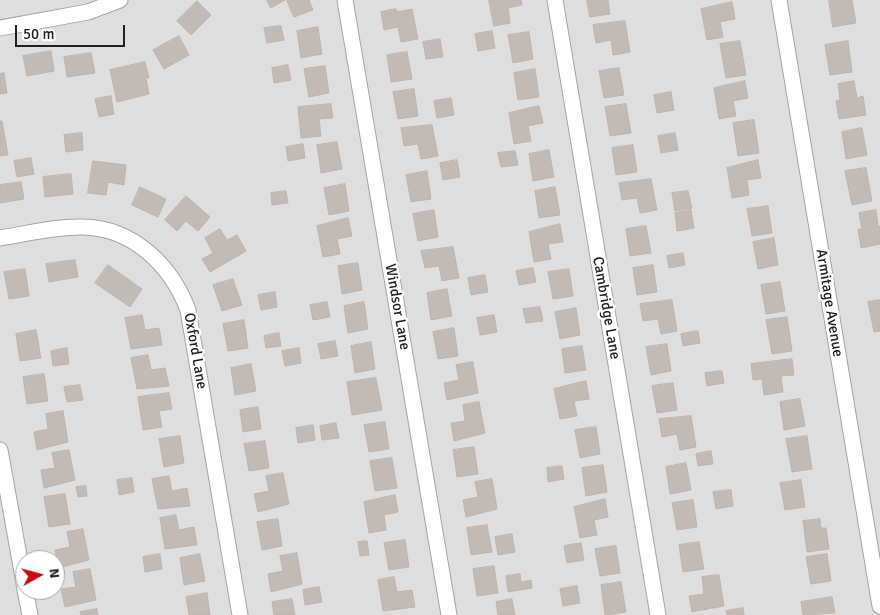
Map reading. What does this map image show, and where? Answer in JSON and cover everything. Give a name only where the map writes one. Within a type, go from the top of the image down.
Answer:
[{"type":"street","points":[[0,28],[88,12],[120,0]]},
{"type":"street","name":"Windsor Lane","points":[[345,0],[449,615]]},
{"type":"street","name":"Cambridge Lane","points":[[555,0],[658,615]]},
{"type":"street","name":"Armitage Avenue","points":[[779,0],[880,606]]},
{"type":"street","name":"Oxford Lane","points":[[0,238],[84,227],[108,231],[149,252],[165,268],[175,283],[188,310],[240,615]]},
{"type":"street","points":[[0,450],[18,550]]},
{"type":"street","points":[[27,600],[30,615]]},
{"type":"shaded area","points":[[0,0],[880,0],[880,615],[0,615]]},
{"type":"building","points":[[267,0],[285,0],[271,8]]},
{"type":"building","points":[[287,0],[309,0],[313,10],[294,17]]},
{"type":"building","points":[[489,0],[521,0],[522,5],[508,8],[510,23],[494,26]]},
{"type":"building","points":[[587,0],[608,0],[610,14],[590,17]]},
{"type":"building","points":[[829,0],[852,0],[856,23],[833,27]]},
{"type":"building","points":[[197,1],[211,15],[191,35],[177,21]]},
{"type":"building","points":[[732,2],[735,19],[720,22],[723,37],[707,40],[701,9]]},
{"type":"building","points":[[396,9],[397,12],[412,9],[418,39],[401,42],[398,27],[384,30],[381,12]]},
{"type":"building","points":[[625,21],[630,52],[613,55],[611,40],[596,43],[593,25]]},
{"type":"building","points":[[281,26],[284,40],[267,43],[264,28]]},
{"type":"building","points":[[318,27],[322,54],[301,58],[297,31]]},
{"type":"building","points":[[492,31],[495,48],[478,51],[475,34]]},
{"type":"building","points":[[529,32],[533,59],[513,63],[508,35]]},
{"type":"building","points":[[179,36],[189,55],[164,69],[153,50]]},
{"type":"building","points":[[440,39],[443,57],[426,59],[423,42]]},
{"type":"building","points":[[740,41],[746,75],[726,78],[720,44]]},
{"type":"building","points":[[848,41],[852,72],[830,75],[825,45]]},
{"type":"building","points":[[51,51],[54,71],[27,76],[23,56]]},
{"type":"building","points":[[407,52],[412,79],[391,82],[387,55]]},
{"type":"building","points":[[91,53],[95,73],[67,77],[64,57]]},
{"type":"building","points":[[145,62],[149,78],[146,78],[149,94],[117,102],[110,70]]},
{"type":"building","points":[[288,65],[291,80],[274,83],[272,68]]},
{"type":"building","points":[[325,66],[329,93],[309,97],[304,69]]},
{"type":"building","points":[[619,68],[624,95],[604,98],[599,71]]},
{"type":"building","points":[[535,69],[539,97],[518,100],[514,73]]},
{"type":"building","points":[[4,73],[7,93],[0,94],[0,74]]},
{"type":"building","points":[[745,81],[748,98],[733,101],[736,116],[719,119],[714,88]]},
{"type":"building","points":[[854,81],[857,98],[863,96],[866,115],[839,119],[836,101],[840,100],[838,84]]},
{"type":"building","points":[[414,89],[418,116],[398,119],[393,92]]},
{"type":"building","points":[[671,92],[674,110],[657,113],[654,95]]},
{"type":"building","points":[[111,96],[114,114],[99,117],[95,99]]},
{"type":"building","points":[[451,98],[454,115],[437,118],[434,101]]},
{"type":"building","points":[[331,104],[333,118],[319,119],[321,136],[301,138],[298,107]]},
{"type":"building","points":[[626,104],[631,133],[610,136],[605,107]]},
{"type":"building","points":[[539,106],[543,123],[528,126],[531,141],[514,144],[509,113]]},
{"type":"building","points":[[754,120],[759,153],[738,156],[733,123]]},
{"type":"building","points":[[0,121],[2,121],[8,155],[0,156]]},
{"type":"building","points":[[432,125],[438,156],[421,159],[418,144],[404,146],[401,128]]},
{"type":"building","points":[[862,128],[867,155],[846,159],[842,132]]},
{"type":"building","points":[[82,133],[83,150],[66,152],[64,135]]},
{"type":"building","points":[[675,133],[678,150],[661,153],[658,136]]},
{"type":"building","points":[[337,142],[342,169],[321,173],[317,145]]},
{"type":"building","points":[[303,144],[305,158],[288,161],[286,147]]},
{"type":"building","points":[[633,145],[637,172],[616,175],[612,148]]},
{"type":"building","points":[[549,150],[554,177],[533,181],[529,154]]},
{"type":"building","points":[[515,151],[518,165],[501,167],[498,153]]},
{"type":"building","points":[[31,158],[34,174],[17,177],[14,161]]},
{"type":"building","points":[[457,160],[460,177],[443,180],[440,163]]},
{"type":"building","points":[[758,160],[761,178],[747,180],[749,195],[732,198],[727,168]]},
{"type":"building","points":[[93,161],[126,165],[124,185],[108,182],[106,195],[88,193]]},
{"type":"building","points":[[866,168],[872,201],[852,205],[845,171]]},
{"type":"building","points":[[427,171],[431,199],[411,202],[406,175]]},
{"type":"building","points":[[71,174],[73,194],[45,197],[43,177]]},
{"type":"building","points":[[651,179],[657,210],[640,213],[637,198],[622,200],[619,183]]},
{"type":"building","points":[[21,182],[24,199],[0,203],[0,185]]},
{"type":"building","points":[[345,184],[349,211],[329,215],[324,188]]},
{"type":"building","points":[[140,187],[166,199],[158,217],[132,205]]},
{"type":"building","points":[[555,187],[560,215],[539,218],[535,191]]},
{"type":"building","points":[[286,191],[288,203],[272,205],[271,193]]},
{"type":"building","points":[[688,191],[692,208],[675,211],[672,193]]},
{"type":"building","points":[[186,196],[210,217],[198,231],[186,221],[177,231],[165,220]]},
{"type":"building","points":[[768,206],[772,233],[752,236],[747,209]]},
{"type":"building","points":[[434,210],[438,237],[418,241],[413,214]]},
{"type":"building","points":[[691,210],[694,228],[677,231],[675,213]]},
{"type":"building","points":[[876,210],[878,226],[880,226],[880,244],[861,248],[858,229],[862,229],[859,213]]},
{"type":"building","points":[[348,218],[352,236],[337,239],[340,254],[323,257],[317,226]]},
{"type":"building","points":[[560,224],[563,242],[548,244],[551,259],[534,262],[529,232]]},
{"type":"building","points":[[646,226],[651,253],[630,256],[626,229]]},
{"type":"building","points":[[220,229],[227,240],[237,235],[246,251],[210,272],[202,259],[213,253],[205,238]]},
{"type":"building","points":[[774,238],[778,265],[758,269],[753,242]]},
{"type":"building","points":[[453,247],[459,278],[442,281],[439,266],[425,268],[421,251]]},
{"type":"building","points":[[683,253],[685,265],[669,268],[667,256]]},
{"type":"building","points":[[75,260],[78,277],[49,282],[46,264]]},
{"type":"building","points":[[358,263],[362,290],[342,294],[338,266]]},
{"type":"building","points":[[108,265],[142,289],[130,307],[95,283]]},
{"type":"building","points":[[653,265],[657,292],[637,295],[633,268]]},
{"type":"building","points":[[533,268],[536,282],[519,285],[516,271]]},
{"type":"building","points":[[25,269],[29,296],[9,299],[4,272]]},
{"type":"building","points":[[569,269],[573,296],[553,299],[548,272]]},
{"type":"building","points":[[485,275],[488,292],[471,295],[468,278]]},
{"type":"building","points":[[233,279],[242,305],[222,311],[213,285]]},
{"type":"building","points":[[780,282],[785,311],[766,314],[761,285]]},
{"type":"building","points":[[447,289],[452,316],[431,320],[427,293]]},
{"type":"building","points":[[275,292],[277,307],[261,310],[258,295]]},
{"type":"building","points":[[672,300],[677,331],[661,334],[658,319],[643,321],[640,304]]},
{"type":"building","points":[[880,300],[880,331],[874,332],[868,302]]},
{"type":"building","points":[[327,302],[330,317],[313,320],[310,305]]},
{"type":"building","points":[[364,302],[368,329],[348,333],[344,306]]},
{"type":"building","points":[[540,307],[543,321],[526,323],[523,309]]},
{"type":"building","points":[[576,308],[580,335],[560,339],[555,312]]},
{"type":"building","points":[[142,315],[145,330],[159,328],[162,345],[131,349],[125,318]]},
{"type":"building","points":[[494,315],[497,332],[480,335],[477,318]]},
{"type":"building","points":[[787,317],[792,351],[772,354],[766,320]]},
{"type":"building","points":[[244,320],[248,348],[228,351],[223,324]]},
{"type":"building","points":[[454,328],[458,356],[438,359],[433,332]]},
{"type":"building","points":[[36,330],[41,358],[20,361],[16,334]]},
{"type":"building","points":[[698,331],[700,343],[683,346],[681,334]]},
{"type":"building","points":[[279,333],[281,346],[266,348],[264,336]]},
{"type":"building","points":[[335,341],[338,356],[321,359],[318,344]]},
{"type":"building","points":[[371,342],[375,369],[355,373],[351,346]]},
{"type":"building","points":[[667,344],[671,371],[651,375],[646,347]]},
{"type":"building","points":[[582,346],[586,370],[565,373],[562,349]]},
{"type":"building","points":[[67,348],[69,364],[53,366],[51,351]]},
{"type":"building","points":[[299,348],[301,363],[285,366],[282,351]]},
{"type":"building","points":[[148,355],[151,370],[165,368],[169,386],[137,389],[131,358]]},
{"type":"building","points":[[792,359],[794,375],[781,376],[783,392],[764,395],[762,379],[753,380],[751,364]]},
{"type":"building","points":[[473,362],[478,393],[447,400],[444,383],[459,380],[456,365]]},
{"type":"building","points":[[251,364],[256,391],[235,395],[231,368]]},
{"type":"building","points":[[722,371],[724,383],[707,386],[705,373]]},
{"type":"building","points":[[44,374],[48,401],[27,404],[23,377]]},
{"type":"building","points":[[376,378],[382,410],[352,415],[347,382]]},
{"type":"building","points":[[586,381],[589,399],[574,401],[577,416],[560,419],[554,389]]},
{"type":"building","points":[[673,383],[677,410],[657,413],[652,386]]},
{"type":"building","points":[[80,385],[83,400],[67,402],[64,387]]},
{"type":"building","points":[[169,393],[172,409],[159,411],[162,427],[143,430],[138,397]]},
{"type":"building","points":[[800,399],[805,426],[784,430],[780,402]]},
{"type":"building","points":[[479,402],[485,433],[454,441],[451,423],[465,421],[463,405]]},
{"type":"building","points":[[258,407],[261,429],[243,432],[240,410]]},
{"type":"building","points":[[63,411],[68,442],[37,450],[34,432],[48,429],[46,414]]},
{"type":"building","points":[[691,416],[696,447],[680,450],[677,434],[662,437],[659,419]]},
{"type":"building","points":[[385,422],[389,449],[369,452],[364,425]]},
{"type":"building","points":[[336,423],[339,438],[322,440],[320,426]]},
{"type":"building","points":[[313,425],[315,440],[298,443],[296,428]]},
{"type":"building","points":[[596,427],[600,454],[580,458],[575,430]]},
{"type":"building","points":[[180,436],[184,463],[164,467],[159,439]]},
{"type":"building","points":[[807,436],[812,469],[792,472],[786,439]]},
{"type":"building","points":[[265,441],[269,468],[249,471],[244,444]]},
{"type":"building","points":[[474,447],[478,474],[457,477],[453,450]]},
{"type":"building","points":[[69,450],[75,480],[44,488],[41,470],[55,468],[52,453]]},
{"type":"building","points":[[711,451],[713,464],[698,466],[696,454]]},
{"type":"building","points":[[392,458],[397,488],[375,491],[370,461]]},
{"type":"building","points":[[686,463],[691,490],[670,494],[666,467]]},
{"type":"building","points":[[603,465],[607,492],[586,496],[582,468]]},
{"type":"building","points":[[562,466],[564,479],[548,482],[547,468]]},
{"type":"building","points":[[283,473],[289,504],[258,512],[254,494],[269,491],[266,476]]},
{"type":"building","points":[[169,476],[172,491],[187,488],[190,506],[158,509],[152,479]]},
{"type":"building","points":[[132,478],[134,492],[119,495],[117,480]]},
{"type":"building","points":[[492,479],[497,509],[466,517],[463,500],[478,497],[475,482]]},
{"type":"building","points":[[801,480],[805,507],[785,510],[780,483]]},
{"type":"building","points":[[86,486],[87,496],[78,497],[76,487]]},
{"type":"building","points":[[731,490],[733,506],[716,509],[713,492]]},
{"type":"building","points":[[65,494],[70,524],[49,527],[44,497]]},
{"type":"building","points":[[395,495],[398,512],[384,515],[386,530],[369,533],[364,502]]},
{"type":"building","points":[[605,499],[608,517],[594,520],[597,535],[580,538],[574,507]]},
{"type":"building","points":[[693,500],[697,527],[677,530],[672,503]]},
{"type":"building","points":[[176,515],[179,530],[194,527],[197,545],[165,549],[160,518]]},
{"type":"building","points":[[278,519],[282,546],[262,550],[257,522]]},
{"type":"building","points":[[820,519],[821,528],[826,528],[829,549],[807,552],[803,521]]},
{"type":"building","points":[[487,525],[492,552],[471,555],[467,528]]},
{"type":"building","points":[[83,529],[89,560],[65,566],[65,550],[55,550],[70,547],[67,532]]},
{"type":"building","points":[[512,534],[515,552],[498,555],[495,537]]},
{"type":"building","points":[[405,540],[409,567],[389,570],[384,543]]},
{"type":"building","points":[[367,541],[369,555],[360,556],[358,542]]},
{"type":"building","points":[[699,542],[704,569],[683,572],[679,545]]},
{"type":"building","points":[[581,543],[584,560],[567,563],[564,546]]},
{"type":"building","points":[[616,546],[620,573],[600,576],[595,549]]},
{"type":"building","points":[[297,553],[302,584],[271,592],[268,574],[283,571],[280,556]]},
{"type":"building","points":[[160,554],[162,569],[145,572],[143,557]]},
{"type":"building","points":[[200,554],[205,581],[184,585],[180,558]]},
{"type":"building","points":[[827,554],[831,581],[811,584],[806,557]]},
{"type":"building","points":[[494,566],[498,593],[477,596],[473,569]]},
{"type":"building","points":[[90,569],[96,600],[65,607],[63,600],[65,600],[65,588],[76,587],[73,572]]},
{"type":"building","points":[[520,574],[521,582],[531,580],[532,588],[508,592],[506,576]]},
{"type":"building","points":[[719,575],[724,606],[692,612],[689,596],[704,594],[702,577]]},
{"type":"building","points":[[394,577],[397,592],[412,590],[415,607],[383,611],[378,580]]},
{"type":"building","points":[[621,582],[626,612],[605,615],[601,585]]},
{"type":"building","points":[[577,586],[580,603],[563,606],[560,589]]},
{"type":"building","points":[[319,587],[322,602],[305,605],[303,590]]},
{"type":"building","points":[[207,593],[210,615],[189,615],[186,597]]},
{"type":"building","points":[[832,597],[835,613],[803,615],[801,602]]},
{"type":"building","points":[[292,599],[295,615],[274,615],[272,602]]},
{"type":"building","points":[[512,599],[515,615],[498,615],[496,602]]},
{"type":"building","points":[[743,608],[744,615],[727,615],[726,611]]},
{"type":"building","points":[[97,609],[98,615],[81,615],[80,612]]}]
